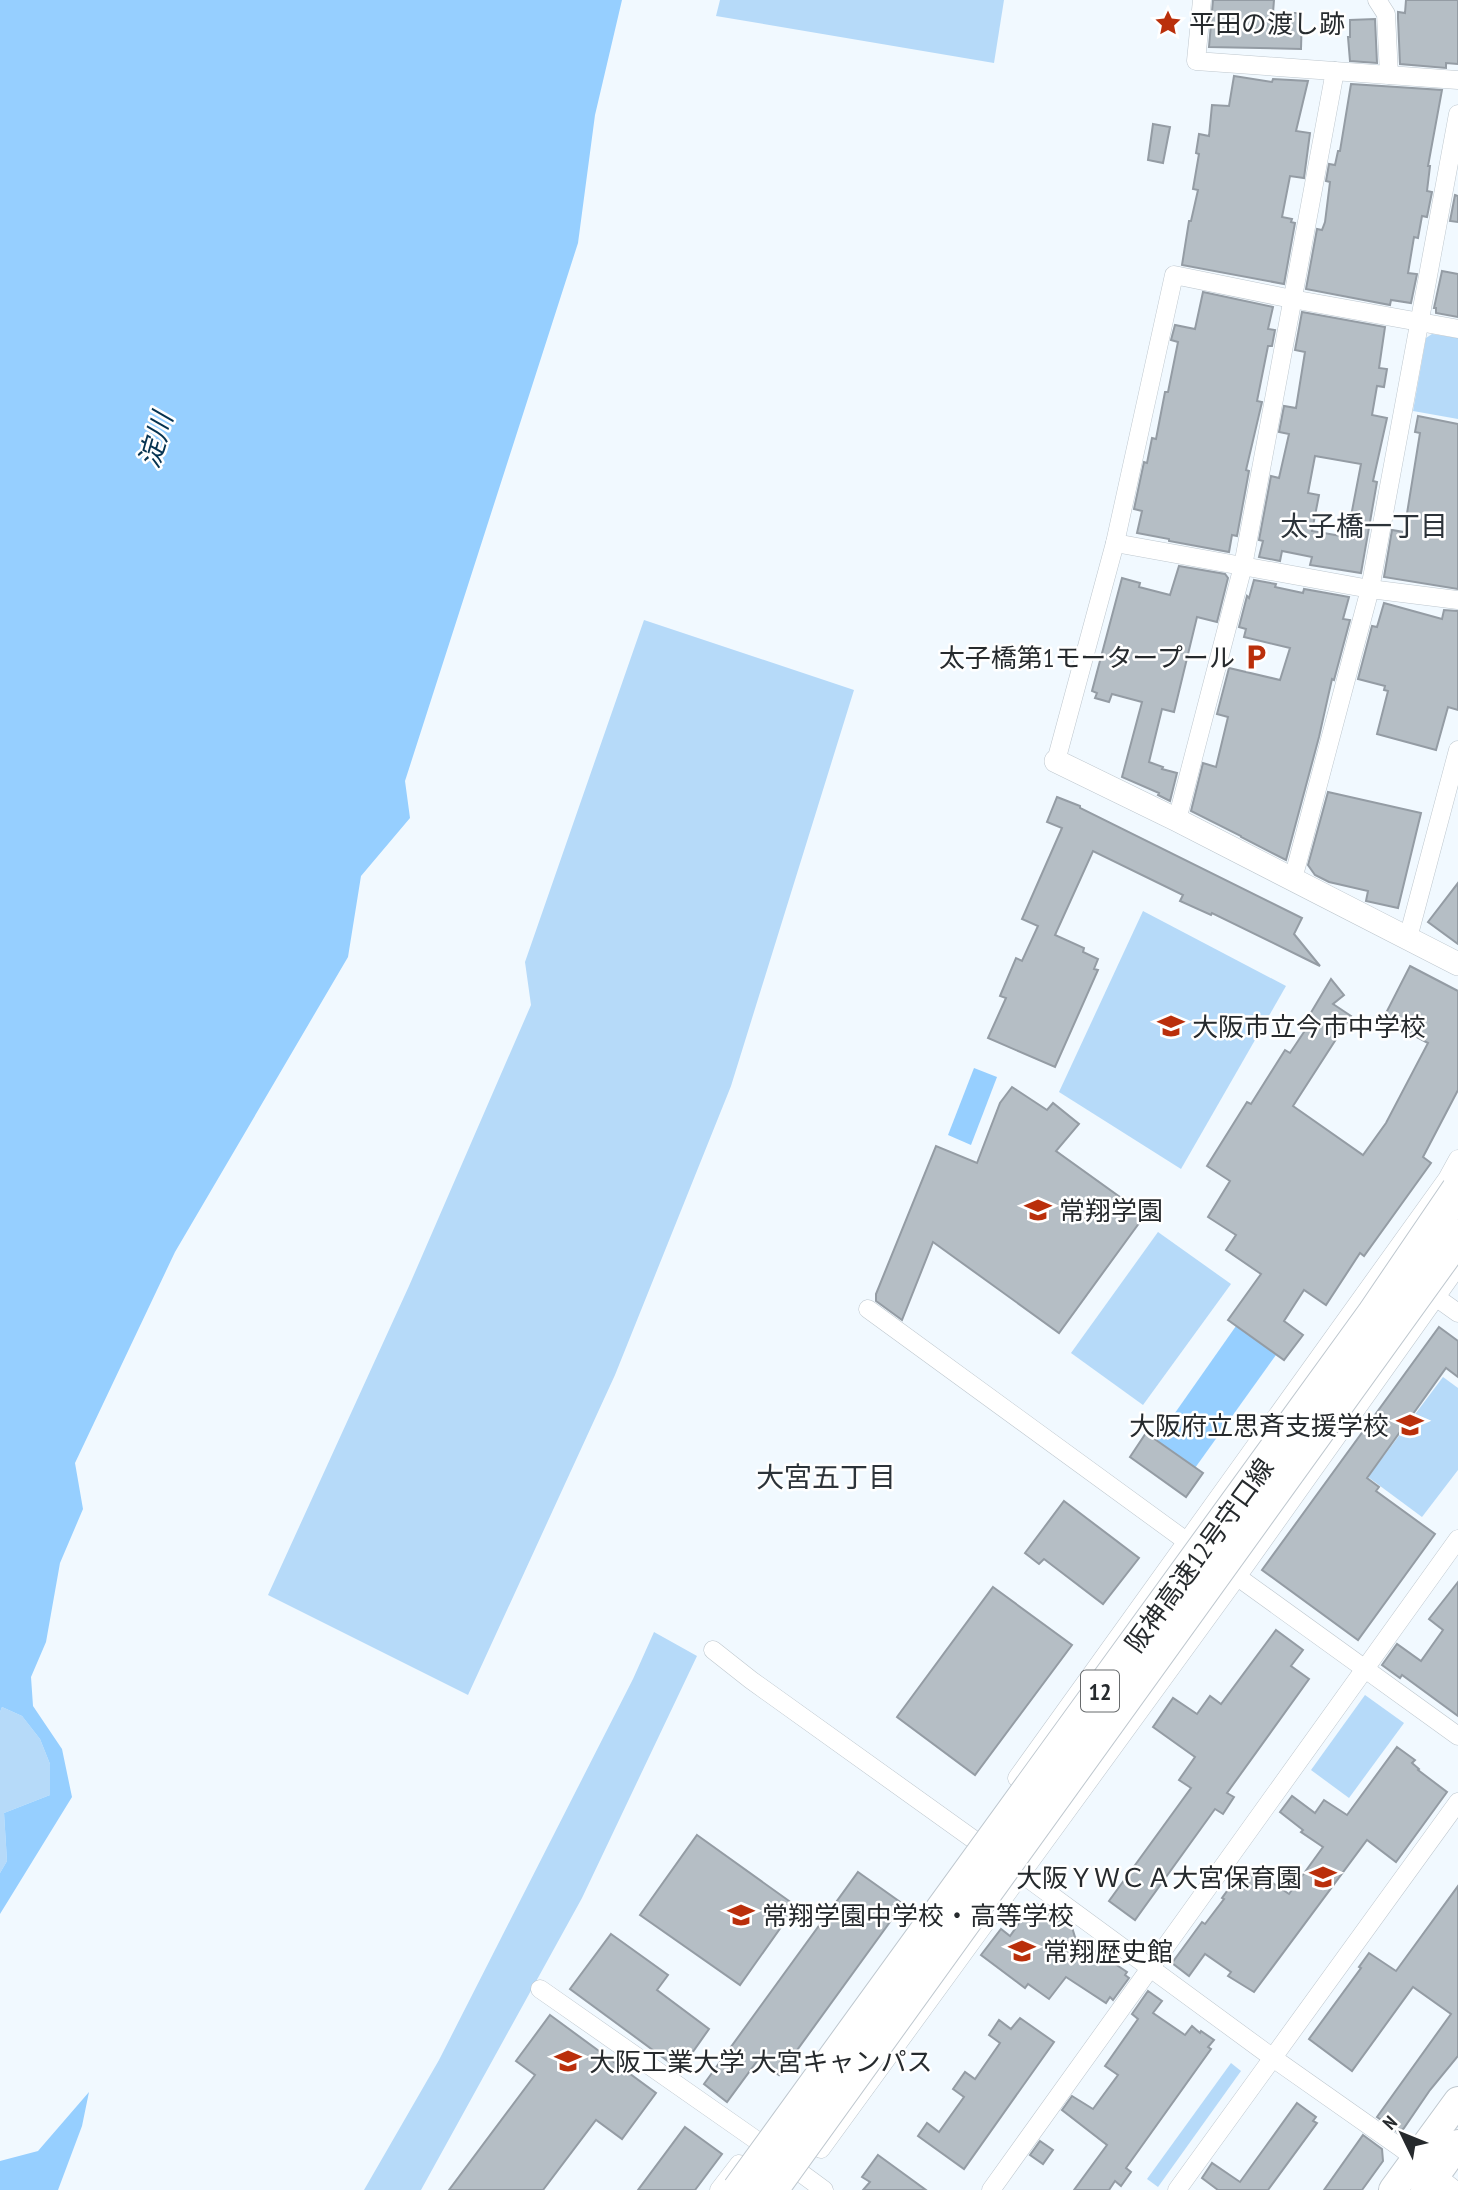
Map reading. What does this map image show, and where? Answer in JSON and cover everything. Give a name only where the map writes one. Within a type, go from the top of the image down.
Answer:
[{"type":"highway","name":"阪神高速12号守口線","points":[[739,2190],[1373,1315],[1458,1191]]},
{"type":"highway","name":"阪神高速12号守口線","points":[[771,2190],[1458,1236]]},
{"type":"main road","points":[[1433,2179],[1458,2101]]},
{"type":"main road","points":[[1394,2190],[1433,2179],[1458,2144]]},
{"type":"street","points":[[1202,0],[1196,61],[1458,80]]},
{"type":"street","points":[[1384,5],[1389,75]]},
{"type":"street","points":[[1177,820],[1243,566],[1335,72]]},
{"type":"street","points":[[1293,879],[1370,589],[1458,114]]},
{"type":"street","points":[[1458,329],[1174,275],[1115,542],[1056,761],[1458,964]]},
{"type":"street","points":[[1115,542],[1370,589],[1458,600]]},
{"type":"street","points":[[1408,938],[1458,750]]},
{"type":"street","points":[[719,2190],[1447,1179],[1458,1159]]},
{"type":"street","points":[[791,2190],[1237,1577],[1458,1266]]},
{"type":"street","points":[[1437,1297],[1458,1313]]},
{"type":"street","points":[[868,1309],[1458,1736]]},
{"type":"street","points":[[991,2190],[1458,1539]]},
{"type":"street","points":[[713,1650],[1022,1873],[1433,2179]]},
{"type":"street","points":[[1177,2190],[1458,1802]]},
{"type":"street","points":[[540,1989],[824,2190]]},
{"type":"shaded area","points":[[720,0],[1004,0],[994,63],[716,16]]},
{"type":"shaded area","points":[[1432,334],[1458,338],[1458,419],[1413,411],[1426,338]]},
{"type":"shaded area","points":[[644,620],[854,690],[731,1086],[615,1375],[468,1695],[268,1595],[409,1286],[531,1005],[525,962]]},
{"type":"shaded area","points":[[1143,911],[1286,986],[1181,1169],[1059,1092]]},
{"type":"shaded area","points":[[1158,1232],[1231,1284],[1143,1405],[1071,1353]]},
{"type":"shaded area","points":[[1443,1377],[1458,1388],[1458,1470],[1422,1517],[1368,1477]]},
{"type":"shaded area","points":[[654,1632],[697,1656],[582,1898],[421,2190],[364,2190],[439,2060],[633,1679]]},
{"type":"shaded area","points":[[1365,1695],[1404,1723],[1349,1798],[1311,1770]]},
{"type":"shaded area","points":[[2,1707],[22,1716],[40,1739],[50,1764],[50,1795],[4,1813],[7,1861],[0,1873],[0,1712]]},
{"type":"shaded area","points":[[1231,2063],[1241,2071],[1158,2187],[1147,2179]]},
{"type":"water","name":"淀川","points":[[0,0],[622,0],[595,115],[578,243],[405,781],[410,818],[361,876],[348,957],[175,1252],[75,1463],[83,1509],[60,1563],[46,1642],[31,1677],[33,1706],[62,1749],[72,1797],[0,1914],[0,1873],[7,1861],[4,1813],[50,1795],[50,1764],[40,1739],[22,1716],[2,1707],[0,1712]]},
{"type":"water","points":[[974,1068],[997,1077],[971,1145],[948,1135]]},
{"type":"water","points":[[1236,1326],[1276,1355],[1195,1468],[1156,1440]]},
{"type":"water","points":[[89,2092],[82,2126],[58,2190],[0,2190],[0,2161],[38,2151]]},
{"type":"building","points":[[1213,0],[1274,0],[1273,13],[1302,13],[1301,49],[1209,47]]},
{"type":"building","points":[[1406,0],[1458,0],[1458,64],[1446,63],[1446,68],[1400,64],[1398,12],[1405,13]]},
{"type":"building","points":[[1375,19],[1377,63],[1350,61],[1350,20]]},
{"type":"building","points":[[1234,76],[1272,82],[1273,79],[1308,81],[1296,131],[1310,133],[1304,178],[1290,176],[1282,217],[1292,219],[1291,222],[1295,223],[1284,284],[1182,265],[1189,221],[1198,190],[1193,189],[1199,154],[1196,153],[1199,134],[1209,136],[1212,105],[1229,106]]},
{"type":"building","points":[[1351,84],[1442,90],[1428,166],[1427,191],[1432,192],[1427,217],[1422,216],[1418,238],[1414,237],[1408,273],[1417,274],[1411,303],[1391,300],[1390,305],[1306,289],[1317,229],[1322,230],[1325,222],[1330,182],[1326,181],[1329,164],[1335,165],[1340,151]]},
{"type":"building","points":[[1153,124],[1170,127],[1163,163],[1148,160]]},
{"type":"building","points":[[1455,195],[1458,196],[1458,222],[1450,221]]},
{"type":"building","points":[[1442,271],[1458,274],[1458,317],[1436,313],[1434,308]]},
{"type":"building","points":[[1203,292],[1273,307],[1268,329],[1275,330],[1272,346],[1268,346],[1257,401],[1262,402],[1246,470],[1249,471],[1237,536],[1232,535],[1229,552],[1137,533],[1142,511],[1134,509],[1144,462],[1147,463],[1152,438],[1156,439],[1165,392],[1168,392],[1178,342],[1171,340],[1175,325],[1195,329]]},
{"type":"building","points":[[1302,312],[1385,327],[1379,368],[1387,369],[1384,387],[1377,386],[1372,415],[1387,418],[1373,481],[1377,482],[1361,573],[1310,565],[1312,557],[1282,551],[1280,561],[1259,557],[1263,541],[1259,540],[1271,476],[1279,478],[1289,434],[1279,432],[1284,406],[1296,408],[1305,352],[1295,350]],"holes":[[[1315,456],[1361,464],[1347,537],[1312,531],[1319,495],[1308,493]]]},
{"type":"building","points":[[1418,416],[1458,424],[1458,589],[1384,577],[1392,530],[1404,532],[1420,433],[1415,432]]},
{"type":"building","points":[[1179,566],[1225,574],[1228,578],[1217,622],[1197,617],[1174,712],[1162,709],[1149,762],[1177,773],[1170,801],[1158,795],[1159,793],[1122,777],[1142,702],[1112,694],[1109,702],[1095,698],[1097,693],[1092,691],[1122,578],[1140,583],[1139,587],[1170,595]]},
{"type":"building","points":[[1254,580],[1303,593],[1304,589],[1349,597],[1343,619],[1350,620],[1334,680],[1332,679],[1286,860],[1191,811],[1203,763],[1216,767],[1228,717],[1217,714],[1229,668],[1280,680],[1290,648],[1244,637],[1246,629],[1239,627]]},
{"type":"building","points":[[1384,603],[1442,619],[1444,610],[1458,611],[1458,710],[1448,707],[1436,750],[1377,734],[1388,691],[1384,690],[1385,686],[1358,679],[1372,626],[1377,627]]},
{"type":"building","points":[[1328,792],[1421,813],[1398,908],[1366,901],[1368,891],[1329,882],[1315,875],[1308,865]]},
{"type":"building","points":[[1057,797],[1080,806],[1302,918],[1294,934],[1320,966],[1212,913],[1211,915],[1180,901],[1183,895],[1093,851],[1055,935],[1084,948],[1083,952],[1098,959],[1094,969],[1098,970],[1055,1067],[988,1038],[1006,998],[1000,996],[1016,958],[1022,961],[1038,926],[1022,919],[1062,828],[1047,822]]},
{"type":"building","points":[[1458,883],[1458,944],[1428,922]]},
{"type":"building","points":[[1410,966],[1458,991],[1458,1090],[1423,1157],[1431,1163],[1364,1256],[1360,1253],[1326,1305],[1304,1290],[1284,1321],[1303,1335],[1284,1360],[1228,1320],[1261,1274],[1226,1250],[1236,1235],[1208,1217],[1230,1181],[1207,1166],[1247,1102],[1251,1104],[1285,1050],[1290,1053],[1308,1026],[1303,1026],[1331,979],[1344,995],[1333,1004],[1351,1016],[1293,1106],[1363,1155],[1386,1123],[1428,1043],[1383,1019]]},
{"type":"building","points":[[1012,1087],[1047,1110],[1053,1103],[1079,1124],[1056,1151],[1145,1215],[1059,1333],[933,1242],[902,1320],[876,1301],[876,1294],[936,1146],[977,1163],[1000,1103]]},
{"type":"building","name":"大阪府立思斉支援学校","points":[[1439,1327],[1458,1341],[1458,1377],[1446,1368],[1367,1478],[1379,1487],[1376,1491],[1435,1534],[1358,1640],[1262,1570]]},
{"type":"building","points":[[1146,1433],[1203,1473],[1186,1497],[1130,1457]]},
{"type":"building","points":[[1064,1501],[1139,1558],[1103,1604],[1044,1559],[1039,1564],[1025,1553]]},
{"type":"building","points":[[1458,1582],[1458,1716],[1402,1675],[1400,1678],[1382,1665],[1397,1644],[1421,1661],[1443,1630],[1429,1619]]},
{"type":"building","points":[[993,1587],[1072,1645],[975,1775],[897,1717]]},
{"type":"building","points":[[1276,1630],[1303,1650],[1291,1666],[1309,1679],[1227,1793],[1234,1797],[1223,1814],[1215,1809],[1135,1920],[1109,1901],[1191,1788],[1179,1780],[1195,1757],[1153,1727],[1173,1698],[1197,1714],[1210,1696],[1221,1704]]},
{"type":"building","points":[[1397,1747],[1415,1760],[1412,1763],[1418,1770],[1447,1792],[1396,1862],[1367,1840],[1254,1992],[1228,1976],[1231,1972],[1205,1954],[1189,1976],[1172,1963],[1202,1922],[1205,1924],[1224,1899],[1222,1898],[1246,1865],[1289,1894],[1323,1847],[1301,1832],[1303,1830],[1280,1812],[1292,1796],[1315,1813],[1324,1800],[1347,1815]]},
{"type":"building","points":[[697,1835],[796,1906],[740,1985],[640,1915]]},
{"type":"building","points":[[858,1872],[903,1904],[779,2075],[758,2060],[727,2102],[704,2084]]},
{"type":"building","points":[[1458,1886],[1458,2056],[1399,2133],[1377,2117],[1451,2014],[1413,1987],[1352,2071],[1309,2039],[1369,1953],[1396,1971]]},
{"type":"building","points":[[1034,1902],[1058,1919],[1060,1916],[1071,1924],[1075,1937],[1127,1972],[1125,1975],[1129,1978],[1113,2000],[1110,1997],[1106,2003],[1066,1977],[1049,1999],[1028,1984],[1025,1988],[981,1955],[1001,1929],[1010,1936]]},
{"type":"building","points":[[611,1934],[668,1975],[657,1990],[709,2029],[680,2070],[570,1989]]},
{"type":"building","points":[[1148,1991],[1162,2001],[1153,2013],[1185,2035],[1192,2026],[1200,2033],[1201,2031],[1214,2040],[1208,2047],[1211,2049],[1126,2168],[1131,2172],[1121,2186],[1115,2181],[1109,2190],[1074,2190],[1107,2145],[1062,2110],[1072,2096],[1093,2109],[1118,2075],[1105,2066],[1138,2019],[1132,2014]]},
{"type":"building","points":[[550,2015],[656,2093],[622,2139],[596,2120],[543,2190],[449,2190],[535,2075],[516,2061]]},
{"type":"building","points":[[1020,2018],[1054,2042],[964,2169],[918,2136],[927,2123],[939,2132],[964,2097],[953,2089],[965,2072],[975,2079],[1000,2043],[989,2035],[999,2020],[1011,2029]]},
{"type":"building","points":[[1297,2103],[1316,2117],[1313,2121],[1317,2123],[1268,2190],[1218,2190],[1202,2178],[1212,2163],[1240,2182]]},
{"type":"building","points":[[685,2127],[722,2154],[695,2190],[638,2190]]},
{"type":"building","points":[[1363,2135],[1382,2149],[1383,2161],[1362,2190],[1324,2190]]},
{"type":"building","points":[[1040,2141],[1053,2150],[1043,2164],[1030,2155]]},
{"type":"building","points":[[878,2155],[926,2190],[863,2190],[870,2182],[862,2177]]},
{"type":"place","name":"平田の渡し跡","points":[[1168,23]]},
{"type":"place","name":"太子橋第1モータープール","points":[[1256,657]]},
{"type":"place","name":"大阪市立今市中学校","points":[[1171,1026]]},
{"type":"place","name":"常翔学園","points":[[1038,1210]]},
{"type":"place","name":"大阪府立思斉支援学校","points":[[1410,1425]]},
{"type":"place","name":"大阪ＹＷＣＡ大宮保育園","points":[[1323,1877]]},
{"type":"place","name":"常翔学園中学校・高等学校","points":[[741,1915]]},
{"type":"place","name":"常翔歴史館","points":[[1022,1951]]},
{"type":"place","name":"大阪工業大学 大宮キャンパス","points":[[568,2061]]},
{"type":"district","name":"太子橋一丁目","points":[[1364,525]]},
{"type":"district","name":"大宮五丁目","points":[[826,1476]]}]
